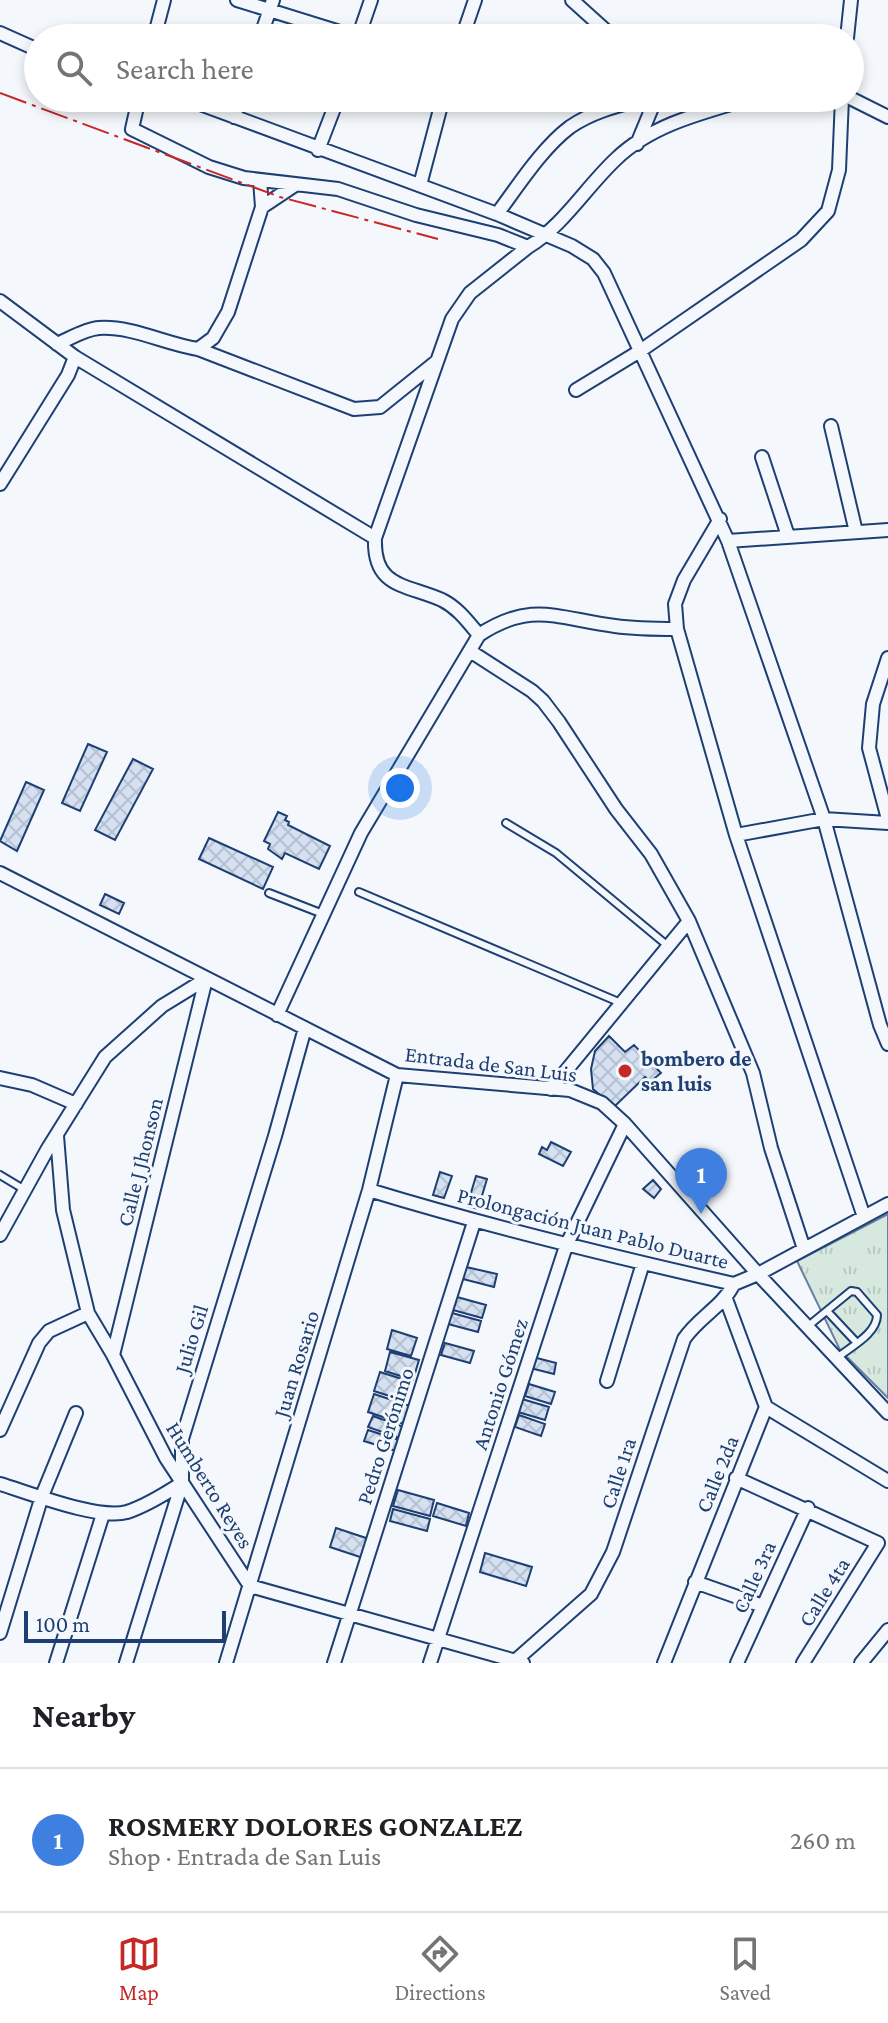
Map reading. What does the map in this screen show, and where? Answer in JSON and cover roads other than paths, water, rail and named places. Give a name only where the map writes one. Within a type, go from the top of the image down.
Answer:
[{"type":"street","points":[[158,24],[164,0]]},
{"type":"street","points":[[237,0],[271,5],[321,24]]},
{"type":"street","points":[[363,24],[371,0]]},
{"type":"street","points":[[467,24],[475,0]]},
{"type":"street","points":[[572,0],[599,24]]},
{"type":"street","points":[[848,24],[851,0]]},
{"type":"street","points":[[265,24],[271,5]]},
{"type":"street","points":[[0,33],[24,44]]},
{"type":"street","points":[[864,105],[888,117]]},
{"type":"street","points":[[136,112],[132,129],[209,167],[260,180],[338,189],[416,215],[498,235],[528,247]]},
{"type":"street","points":[[221,112],[497,214],[572,246],[593,259],[604,273],[720,519],[824,819],[880,1025],[888,1044]]},
{"type":"street","points":[[234,117],[236,112]]},
{"type":"street","points":[[318,150],[333,112]]},
{"type":"street","points":[[420,185],[439,112]]},
{"type":"street","points":[[497,214],[535,164],[569,128],[600,112]]},
{"type":"street","points":[[637,144],[650,112]]},
{"type":"street","points":[[479,635],[463,615],[444,601],[389,580],[377,567],[375,538],[452,319],[470,293],[546,236],[610,164],[637,144],[687,116],[701,112]]},
{"type":"street","points":[[576,390],[640,351],[801,240],[828,211],[839,170],[841,112]]},
{"type":"street","points":[[198,349],[213,338],[228,312],[262,207],[260,180]]},
{"type":"street","points":[[262,207],[295,185]]},
{"type":"street","points":[[0,301],[75,357],[375,538]]},
{"type":"street","points":[[57,344],[97,328],[139,332],[172,345],[198,349],[363,410],[380,407],[438,360]]},
{"type":"street","points":[[0,484],[68,375],[75,357]]},
{"type":"street","points":[[831,426],[856,532]]},
{"type":"street","points":[[762,457],[788,536]]},
{"type":"street","points":[[720,519],[675,604],[677,629],[736,835],[864,1217]]},
{"type":"street","points":[[728,541],[888,530]]},
{"type":"street","points":[[277,1015],[361,833],[479,635],[500,622],[527,614],[564,616],[615,626],[677,629]]},
{"type":"street","points":[[470,651],[543,701],[616,809],[651,854],[689,921],[753,1073],[771,1148],[804,1249]]},
{"type":"street","points":[[736,835],[824,819],[888,821],[869,748],[873,704],[888,658]]},
{"type":"street","name":"Entrada de San Luis","points":[[0,873],[397,1075],[570,1090],[602,1103],[625,1124],[758,1274],[888,1413]]},
{"type":"street","points":[[551,1089],[689,921]]},
{"type":"street","points":[[1,1230],[105,1057],[162,1006],[206,979]]},
{"type":"street","name":"Calle J Jhonson","points":[[113,1355],[206,979]]},
{"type":"street","name":"Julio Gil","points":[[126,1663],[182,1483],[182,1439],[305,1028]]},
{"type":"street","name":"Juan Rosario","points":[[226,1663],[369,1190],[397,1075]]},
{"type":"street","points":[[0,1078],[32,1085],[76,1104]]},
{"type":"street","name":"Antonio Gómez","points":[[430,1663],[566,1246],[625,1124]]},
{"type":"street","name":"Humberto Reyes","points":[[57,1136],[63,1210],[88,1313],[166,1458],[250,1586]]},
{"type":"street","name":"Prolongación Juan Pablo Duarte","points":[[369,1190],[566,1246],[734,1284],[888,1204]]},
{"type":"street","name":"Pedro Gerónimo","points":[[334,1663],[474,1222]]},
{"type":"street","points":[[607,1381],[643,1263]]},
{"type":"street","name":"Calle 1ra","points":[[520,1662],[591,1594],[613,1552],[684,1339],[726,1299],[734,1284]]},
{"type":"street","points":[[726,1299],[766,1407],[888,1481]]},
{"type":"street","points":[[0,1430],[39,1343],[49,1331],[88,1313]]},
{"type":"street","name":"Calle 2da","points":[[664,1663],[766,1407]]},
{"type":"street","points":[[0,1633],[42,1496],[76,1413]]},
{"type":"street","points":[[736,1478],[808,1508]]},
{"type":"street","points":[[0,1484],[103,1514],[125,1512],[159,1498],[182,1483]]},
{"type":"street","name":"Calle 4ta","points":[[803,1663],[878,1543],[808,1508]]},
{"type":"street","name":"Calle 3ra","points":[[737,1663],[808,1508]]},
{"type":"street","points":[[56,1663],[103,1514]]},
{"type":"street","points":[[695,1582],[763,1606]]},
{"type":"street","points":[[250,1586],[520,1662]]},
{"type":"street","points":[[861,1663],[888,1630]]},
{"type":"lane","points":[[506,823],[556,853],[668,946]]},
{"type":"lane","points":[[359,892],[621,1003]]},
{"type":"lane","points":[[269,893],[323,914]]},
{"type":"lane","points":[[0,1175],[25,1190]]},
{"type":"lane","points":[[807,1327],[851,1291],[857,1292],[878,1320],[874,1328],[837,1358]]},
{"type":"lane","points":[[827,1311],[856,1342]]},
{"type":"place","name":"bombero de san luis","points":[[625,1071]]},
{"type":"place","name":"ROSMERY DOLORES GONZALEZ","points":[[701,1214]]}]
